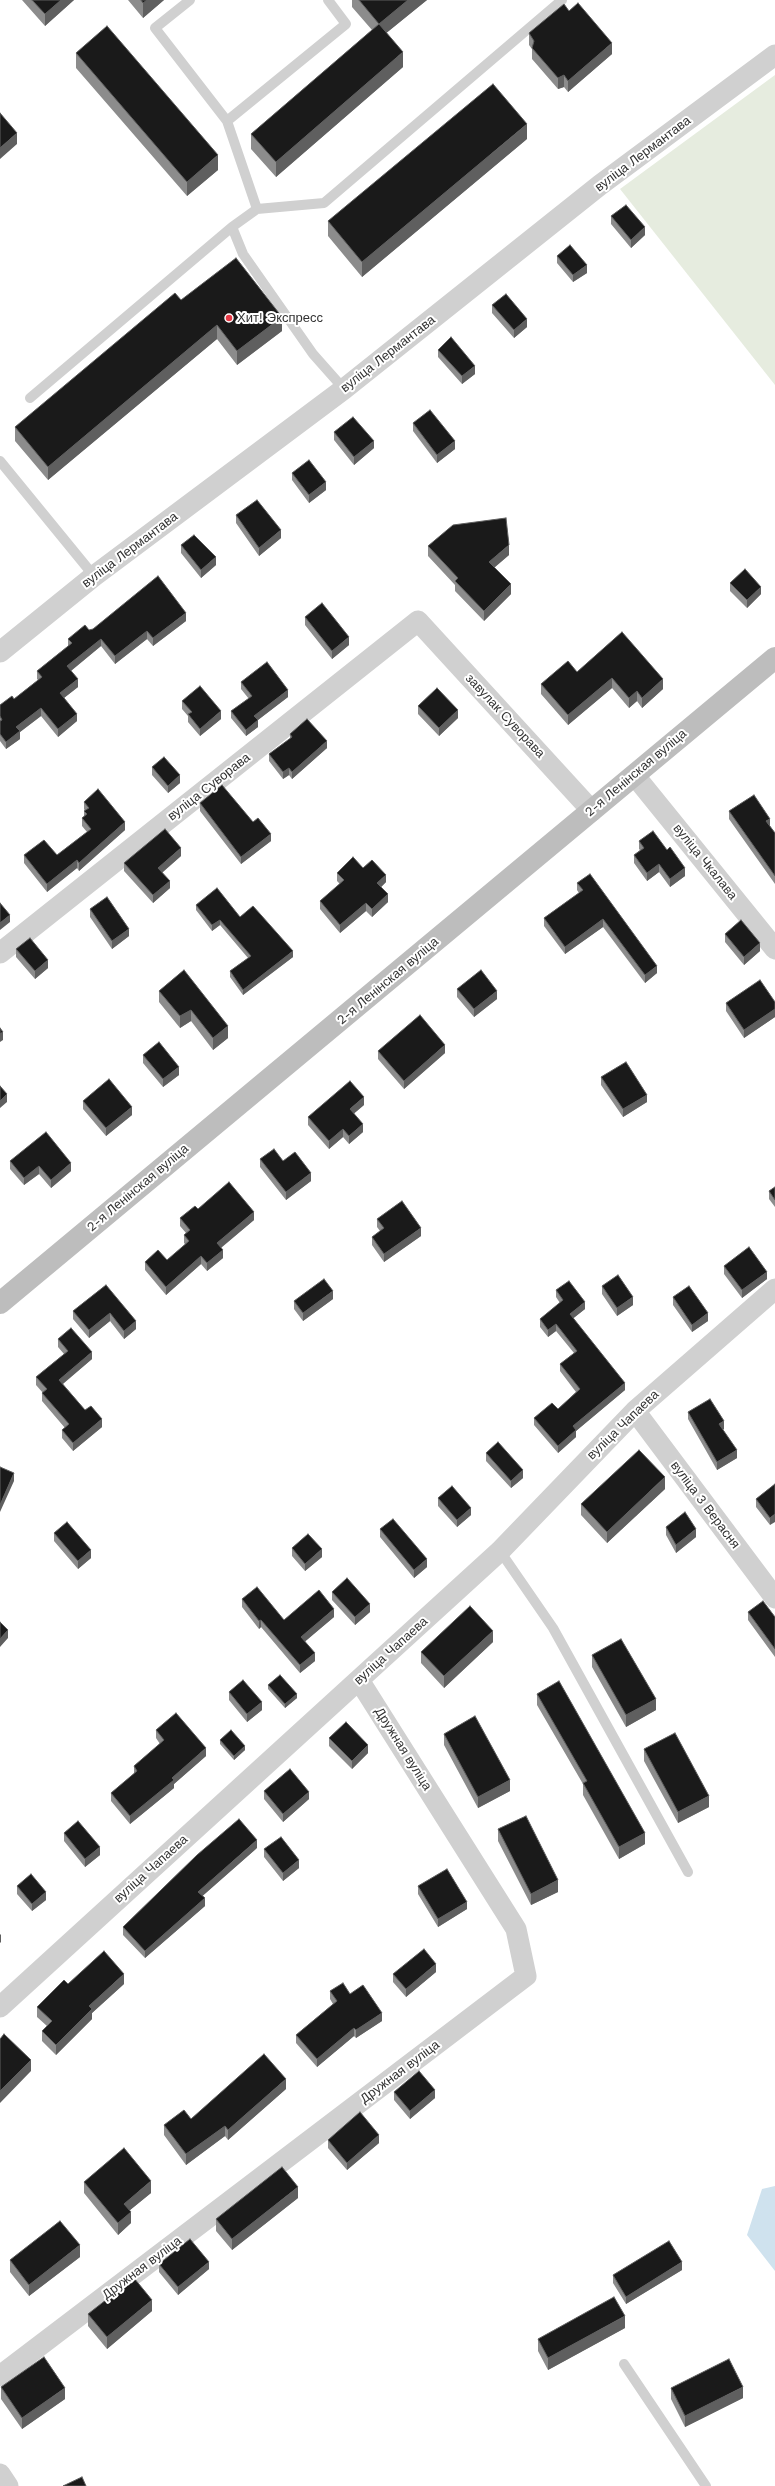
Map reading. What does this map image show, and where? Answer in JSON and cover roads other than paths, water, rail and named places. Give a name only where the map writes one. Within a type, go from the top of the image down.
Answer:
[{"type":"main road","name":"2-я Ленінская вуліца","points":[[0,1303],[635,776],[668,745],[775,658]]},
{"type":"street","name":"вуліца Лермантава","points":[[0,652],[94,576],[344,389],[600,185],[775,55]]},
{"type":"street","name":"завулак Суворава","points":[[418,621],[592,811]]},
{"type":"street","name":"вуліца Суворава","points":[[0,953],[418,621]]},
{"type":"street","name":"вуліца Чкалава","points":[[635,776],[775,949]]},
{"type":"street","name":"вуліца Чапаева","points":[[0,2007],[500,1551],[635,1411],[775,1288]]},
{"type":"street","name":"вуліца 3 Верасня","points":[[635,1411],[775,1598]]},
{"type":"street","name":"Дружная вуліца","points":[[0,2376],[526,1976],[516,1929],[358,1680]]},
{"type":"street","points":[[0,2474],[8,2486]]},
{"type":"lane","points":[[190,0],[155,28],[227,121],[257,209]]},
{"type":"lane","points":[[227,121],[346,24],[328,0]]},
{"type":"lane","points":[[30,398],[232,226],[257,209],[324,203],[562,0]]},
{"type":"lane","points":[[232,226],[243,254],[313,354],[344,389]]},
{"type":"lane","points":[[0,461],[94,576]]},
{"type":"lane","points":[[500,1551],[553,1628],[688,1872]]},
{"type":"lane","points":[[624,2364],[706,2486]]},
{"type":"water","points":[[775,2186],[775,2271],[747,2235],[762,2189]]},
{"type":"place","name":"Хит! Экспресс","points":[[229,318]]}]
